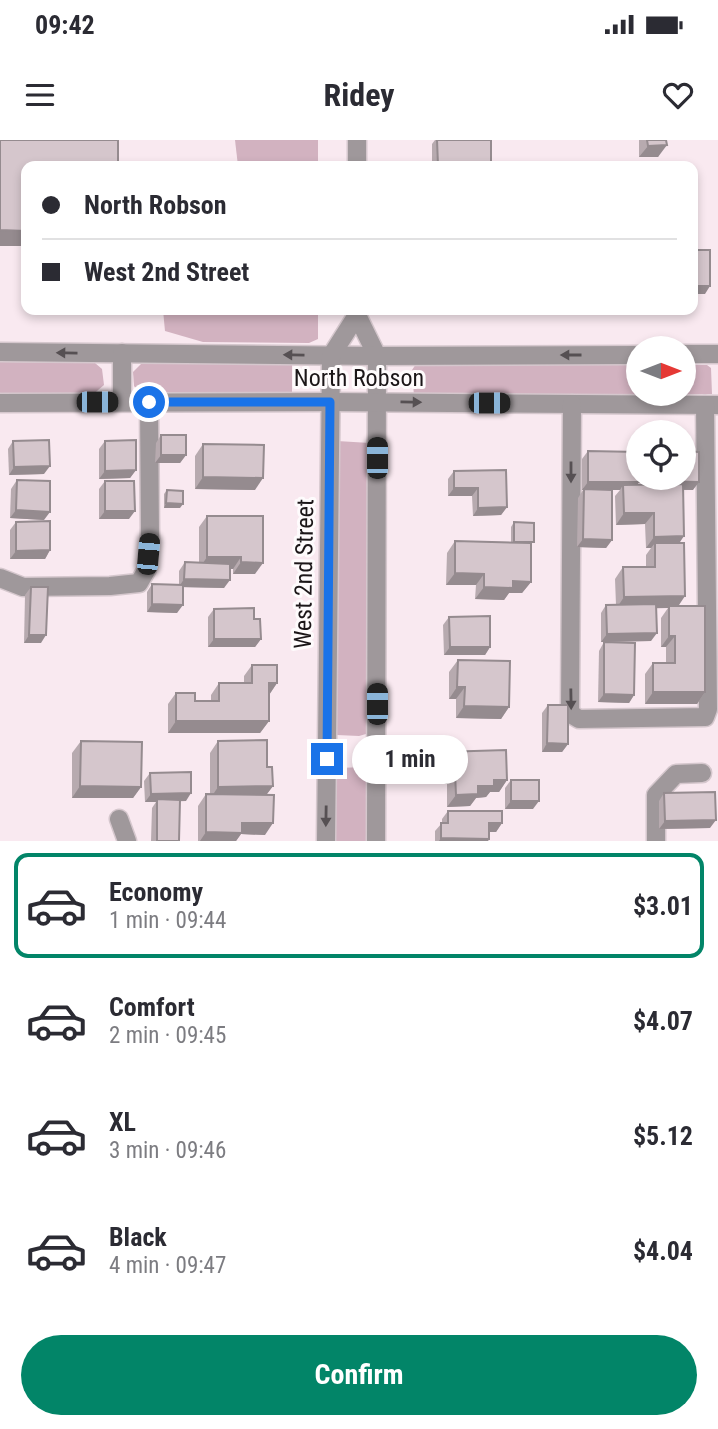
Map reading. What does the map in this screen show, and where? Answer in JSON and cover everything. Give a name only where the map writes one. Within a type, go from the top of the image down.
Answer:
[{"type":"street","points":[[357,140],[357,161]]},
{"type":"street","points":[[331,356],[355,315]]},
{"type":"street","points":[[358,315],[377,356],[376,841]]},
{"type":"street","name":"North Robson","points":[[0,352],[331,356],[626,355]]},
{"type":"street","points":[[122,353],[122,402]]},
{"type":"street","points":[[696,355],[718,354]]},
{"type":"street","name":"West 2nd Street","points":[[326,841],[331,356]]},
{"type":"street","points":[[0,578],[23,587],[139,583],[147,569],[150,538],[149,402]]},
{"type":"street","name":"North Robson","points":[[0,403],[712,405]]},
{"type":"street","points":[[572,404],[570,711],[579,719],[705,717],[708,709],[712,405]]},
{"type":"street","points":[[656,841],[656,796],[676,774],[702,773]]},
{"type":"street","points":[[119,819],[127,841]]},
{"type":"shaded area","points":[[235,140],[318,140],[318,161],[237,161]]},
{"type":"shaded area","points":[[163,315],[318,315],[318,339],[309,343],[203,342],[165,331]]},
{"type":"shaded area","points":[[0,362],[95,363],[102,369],[104,385],[91,396],[0,395]]},
{"type":"shaded area","points":[[143,362],[288,363],[292,365],[292,392],[284,397],[141,394],[134,386],[133,372]]},
{"type":"shaded area","points":[[416,364],[626,365],[626,395],[414,396],[412,370]]},
{"type":"shaded area","points":[[696,365],[707,365],[711,368],[712,394],[696,394]]},
{"type":"shaded area","points":[[337,441],[370,443],[366,734],[359,736],[337,735],[335,730]]},
{"type":"shaded area","points":[[367,767],[367,841],[335,841],[335,768]]},
{"type":"building","points":[[0,140],[118,140],[118,161],[21,161],[21,231],[0,230]]},
{"type":"building","points":[[437,140],[491,140],[491,161],[438,161]]},
{"type":"building","points":[[647,140],[666,140],[667,145],[648,146]]},
{"type":"building","points":[[698,250],[710,250],[710,286],[698,286]]},
{"type":"building","points":[[161,435],[186,435],[186,455],[161,455]]},
{"type":"building","points":[[49,440],[50,466],[14,467],[13,441]]},
{"type":"building","points":[[136,440],[136,470],[105,471],[105,441]]},
{"type":"building","points":[[203,444],[264,445],[263,478],[203,477]]},
{"type":"building","points":[[588,451],[626,452],[626,482],[588,482]]},
{"type":"building","points":[[696,452],[699,452],[699,482],[696,482]]},
{"type":"building","points":[[506,470],[507,507],[478,508],[478,488],[454,488],[454,471]]},
{"type":"building","points":[[17,480],[50,481],[50,512],[16,510]]},
{"type":"building","points":[[105,481],[134,481],[135,511],[105,511]]},
{"type":"building","points":[[623,485],[626,485],[626,490],[683,490],[684,536],[654,537],[654,513],[624,513]]},
{"type":"building","points":[[584,489],[612,490],[612,540],[583,539]]},
{"type":"building","points":[[167,490],[183,491],[183,504],[166,503]]},
{"type":"building","points":[[207,516],[263,516],[263,563],[241,562],[241,557],[207,557]]},
{"type":"building","points":[[50,521],[50,550],[16,551],[16,522]]},
{"type":"building","points":[[514,522],[534,523],[534,542],[514,542]]},
{"type":"building","points":[[455,541],[531,543],[531,582],[513,581],[513,588],[484,587],[484,574],[455,573]]},
{"type":"building","points":[[655,543],[684,543],[685,596],[624,597],[623,567],[655,567]]},
{"type":"building","points":[[185,562],[230,564],[230,580],[184,579]]},
{"type":"building","points":[[152,584],[183,585],[183,605],[152,604]]},
{"type":"building","points":[[31,587],[48,587],[46,635],[29,635]]},
{"type":"building","points":[[656,604],[657,633],[607,634],[606,605]]},
{"type":"building","points":[[669,606],[705,606],[705,692],[653,692],[653,663],[675,663],[675,636],[669,636]]},
{"type":"building","points":[[254,608],[254,619],[260,619],[261,639],[214,639],[214,609]]},
{"type":"building","points":[[490,616],[490,647],[450,647],[449,617]]},
{"type":"building","points":[[604,642],[635,643],[634,695],[604,694]]},
{"type":"building","points":[[458,660],[510,661],[509,707],[464,706],[465,687],[457,687]]},
{"type":"building","points":[[252,665],[277,665],[277,683],[269,683],[269,721],[176,721],[176,693],[195,693],[195,701],[219,701],[219,683],[252,683]]},
{"type":"building","points":[[548,705],[568,705],[568,744],[547,743]]},
{"type":"building","points":[[267,740],[267,767],[272,767],[273,786],[218,787],[218,741]]},
{"type":"building","points":[[81,741],[142,742],[141,787],[80,786]]},
{"type":"building","points":[[506,750],[507,780],[494,780],[494,786],[478,786],[478,794],[456,795],[455,772],[443,773],[442,752]]},
{"type":"building","points":[[191,772],[191,793],[151,794],[150,773]]},
{"type":"building","points":[[511,780],[539,780],[539,801],[511,801]]},
{"type":"building","points":[[715,792],[716,820],[665,821],[664,793]]},
{"type":"building","points":[[206,794],[274,795],[273,823],[242,823],[242,833],[206,832]]},
{"type":"building","points":[[157,799],[180,800],[179,841],[157,841]]},
{"type":"building","points":[[448,811],[502,811],[502,823],[489,823],[489,839],[441,838],[441,823],[448,823]]},
{"type":"route","points":[[149,402],[330,402],[327,759]]}]
